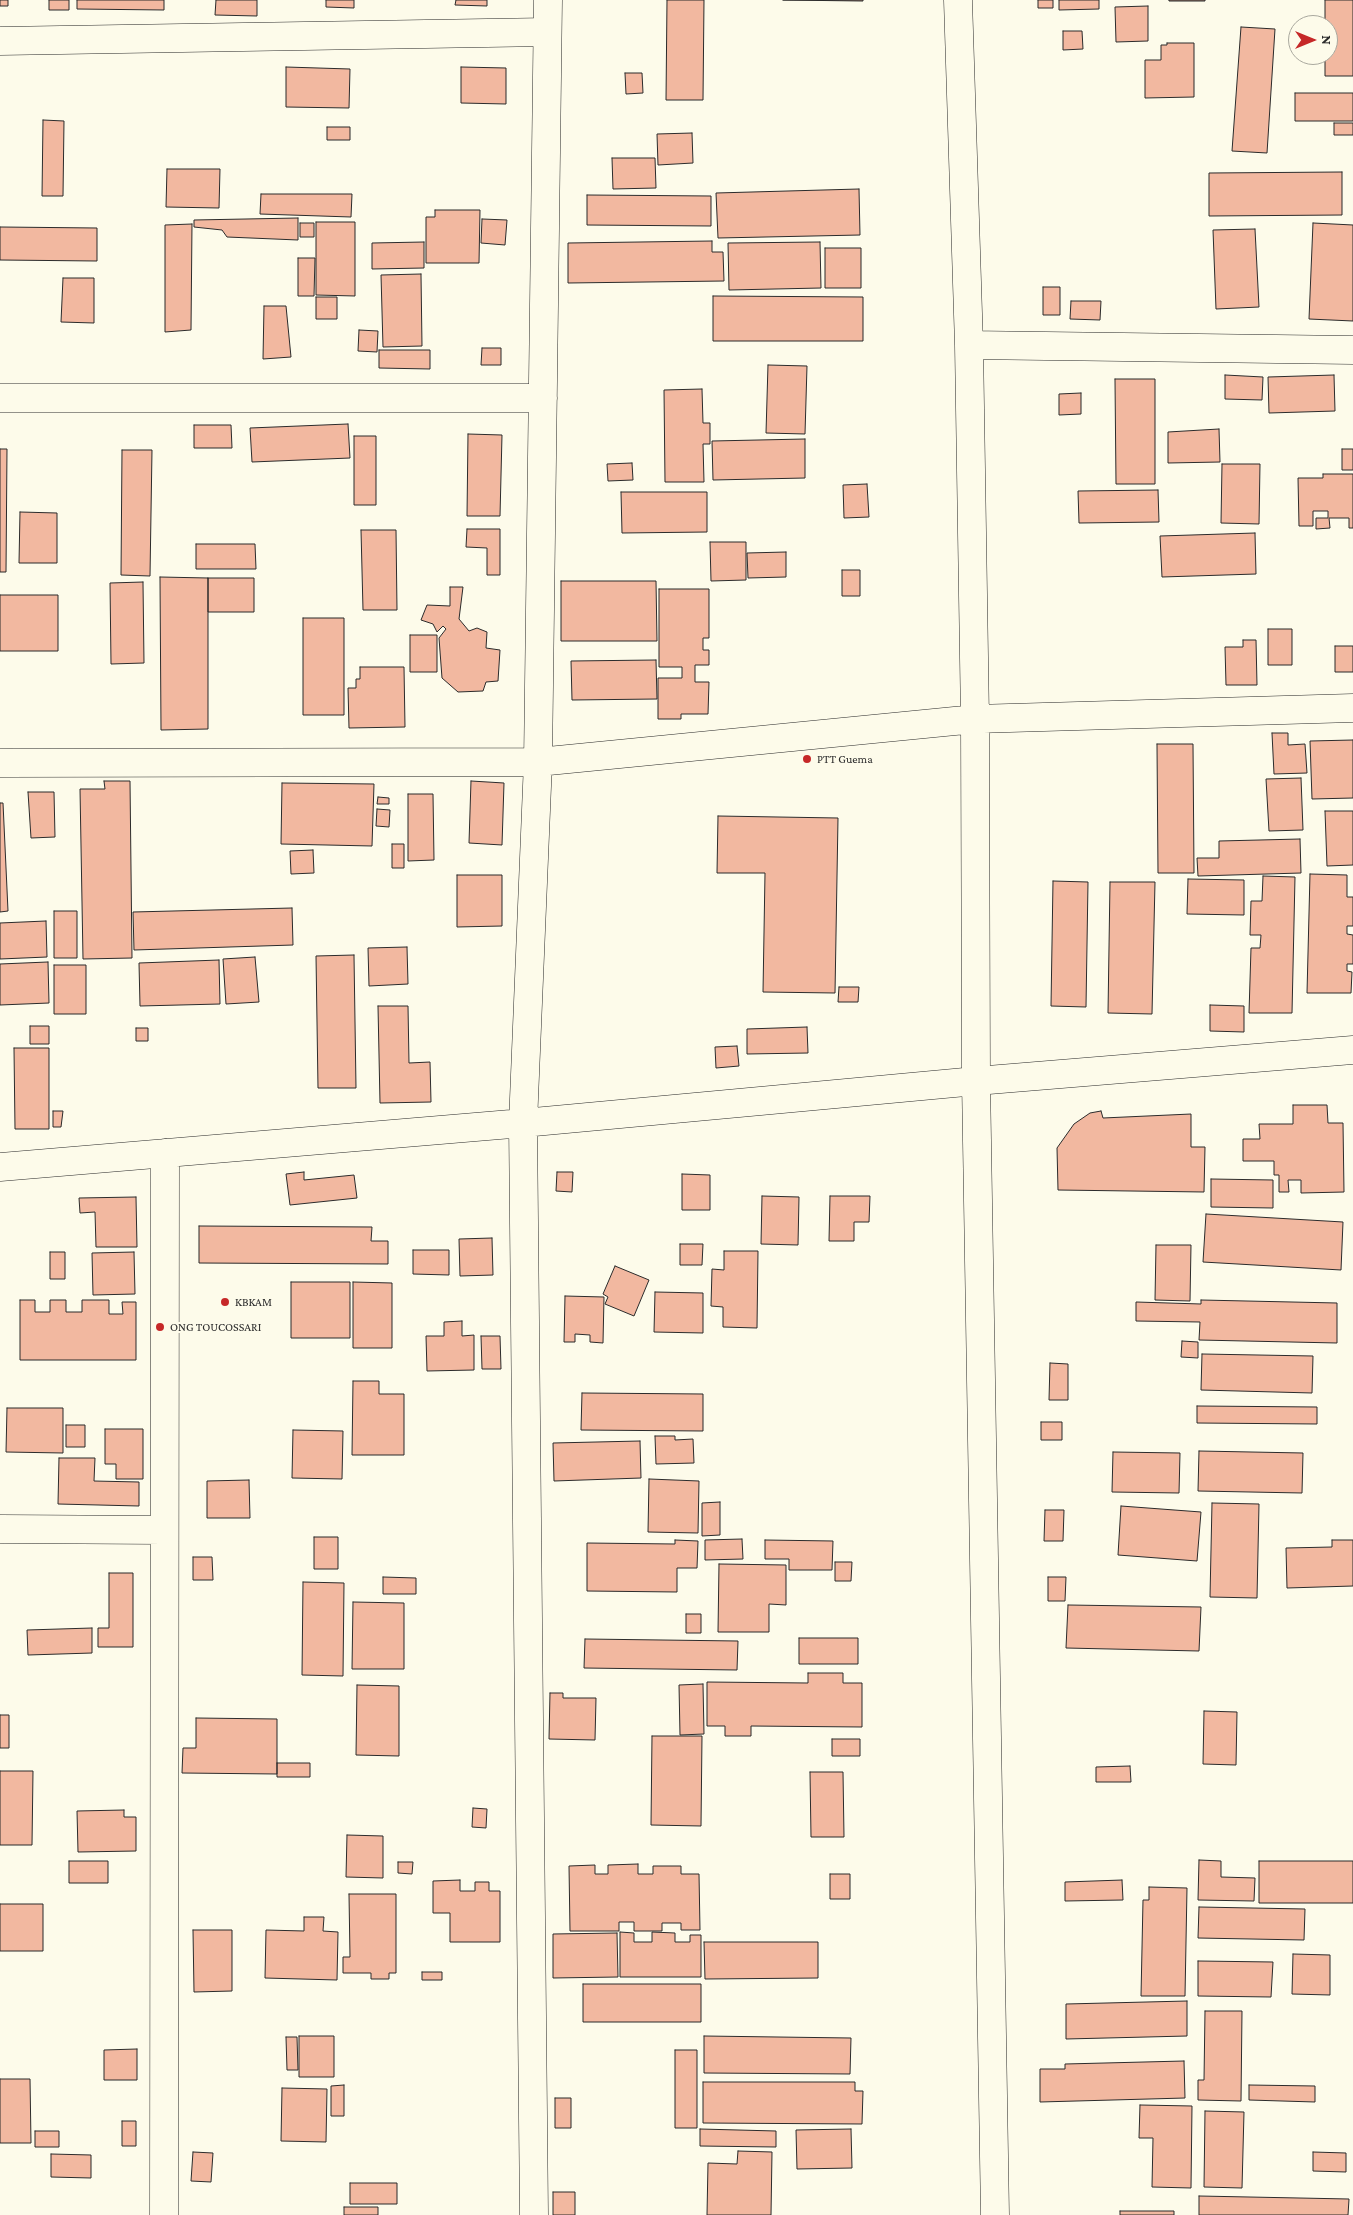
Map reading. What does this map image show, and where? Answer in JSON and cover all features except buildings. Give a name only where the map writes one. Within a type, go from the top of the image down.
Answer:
[{"type":"street","points":[[534,2215],[523,1123],[538,762],[548,0]]},
{"type":"street","points":[[958,0],[969,346],[975,719],[976,1081],[995,2215]]},
{"type":"street","points":[[0,41],[547,32]]},
{"type":"street","points":[[969,346],[1353,350]]},
{"type":"street","points":[[0,398],[543,398]]},
{"type":"street","points":[[0,763],[538,762],[975,719],[1353,708]]},
{"type":"street","points":[[0,1167],[523,1123],[976,1081],[1353,1050]]},
{"type":"street","points":[[164,2215],[163,1530],[165,1152]]},
{"type":"street","points":[[0,1529],[163,1530]]},
{"type":"place","name":"PTT Guema","points":[[807,759]]},
{"type":"place","name":"KBKAM","points":[[225,1302]]},
{"type":"place","name":"ONG TOUCOSSARI","points":[[160,1327]]}]
